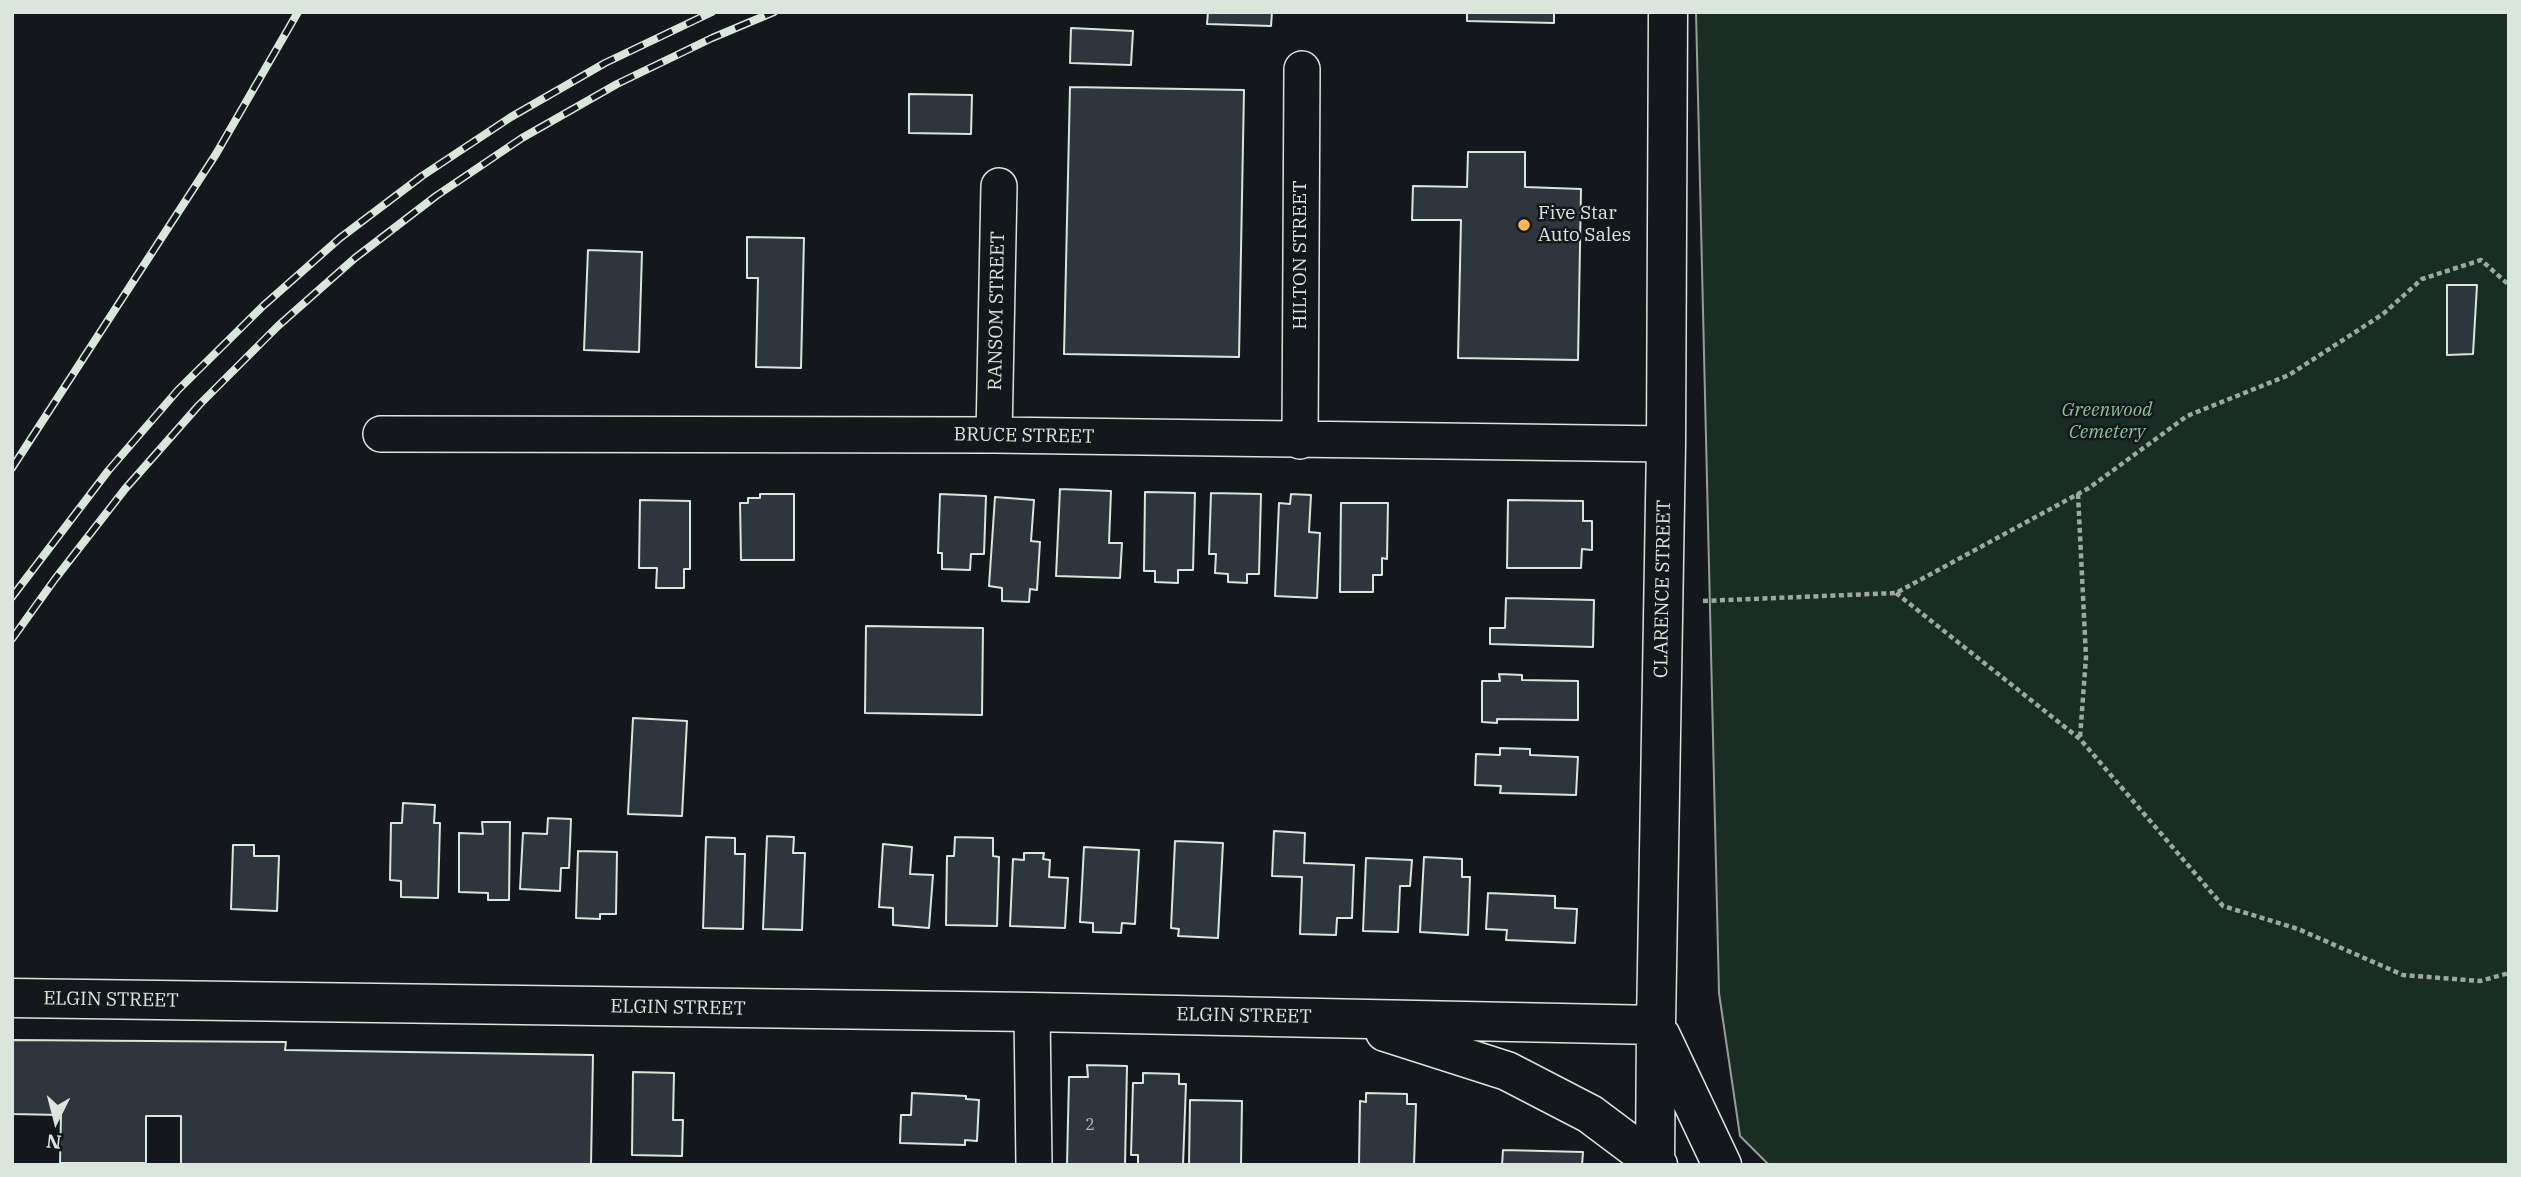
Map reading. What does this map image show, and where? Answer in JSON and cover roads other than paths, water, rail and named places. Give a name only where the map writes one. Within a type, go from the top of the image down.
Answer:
[{"type":"main road","name":"CLARENCE STREET","points":[[1656,1164],[1666,444],[1668,12]]},
{"type":"main road","name":"ELGIN STREET","points":[[12,998],[1032,1012],[1656,1025]]},
{"type":"main road","name":"ELGIN STREET","points":[[1343,1018],[1507,1071],[1590,1114],[1656,1164]]},
{"type":"main road","points":[[1656,1025],[1721,1165]]},
{"type":"street","name":"HILTON STREET","points":[[1300,441],[1302,69]]},
{"type":"street","name":"RANSOM STREET","points":[[994,435],[999,186]]},
{"type":"street","name":"BRUCE STREET","points":[[381,434],[994,435],[1666,444]]},
{"type":"street","points":[[1032,1012],[1034,1165]]},
{"type":"railway","points":[[12,468],[216,154],[298,12]]},
{"type":"railway","points":[[12,597],[108,471],[178,390],[263,306],[340,238],[422,176],[511,117],[605,63],[712,12]]},
{"type":"railway","points":[[12,639],[125,489],[199,405],[278,326],[355,258],[436,196],[522,138],[617,84],[712,38],[774,12]]},
{"type":"place","name":"Five Star Auto Sales","points":[[1524,225]]},
{"type":"park label","name":"Greenwood Cemetery","points":[[2107,422]]}]
